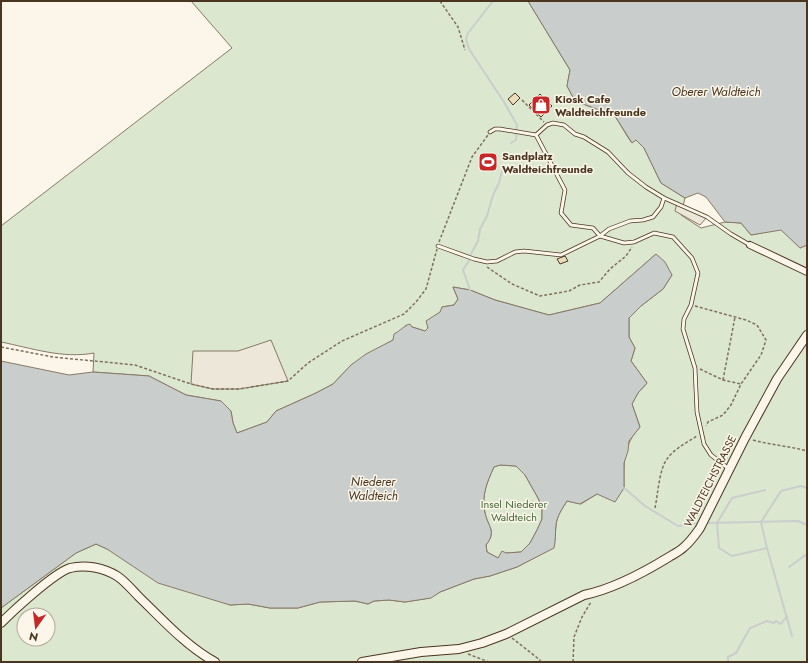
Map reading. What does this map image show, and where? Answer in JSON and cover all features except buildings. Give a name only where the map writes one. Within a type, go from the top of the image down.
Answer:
[{"type":"street","points":[[750,245],[807,272]]},
{"type":"street","name":"WALDTEICHSTRASSE","points":[[362,662],[420,652],[459,649],[482,643],[506,634],[584,595],[595,593],[625,580],[659,563],[683,548],[693,539],[700,528],[745,438],[777,379],[807,335]]},
{"type":"street","points":[[1,623],[22,603],[56,576],[70,568],[87,567],[104,570],[119,577],[186,643],[215,662]]},
{"type":"lane","points":[[536,135],[547,125],[553,123],[564,125],[575,134],[590,140],[608,152],[628,173],[646,187],[664,198],[707,217],[750,245]]},
{"type":"lane","points":[[490,132],[495,129],[513,130],[536,135]]},
{"type":"lane","points":[[536,135],[565,190],[561,213],[571,225],[593,228],[600,236],[624,243],[634,242],[654,233],[673,237],[692,258],[698,273],[691,305],[684,318],[683,329],[695,368],[697,412],[704,444],[711,455],[730,470]]},
{"type":"lane","points":[[438,246],[487,262],[497,261],[515,252],[524,251],[561,255],[600,236],[609,229],[630,221],[643,220],[652,217],[661,206],[664,198]]},
{"type":"path","points":[[440,1],[458,27],[465,50]]},
{"type":"path","points":[[522,100],[547,125]]},
{"type":"path","points":[[1,347],[53,357],[135,365],[191,384],[213,389],[239,389],[288,381],[308,363],[342,341],[404,314],[416,302],[426,289],[438,246],[472,157],[490,132]]},
{"type":"path","points":[[474,259],[512,284],[540,296],[569,291],[580,285],[599,282],[610,269],[626,256],[634,242]]},
{"type":"path","points":[[655,508],[662,470],[666,460],[682,445],[702,433],[708,422],[723,415],[731,405],[742,384],[761,355],[766,340],[757,325],[735,316],[691,305]]},
{"type":"path","points":[[723,380],[735,316]]},
{"type":"path","points":[[695,368],[700,368],[723,380],[742,384]]},
{"type":"path","points":[[745,438],[770,444],[790,446],[807,451]]},
{"type":"path","points":[[573,662],[574,637],[582,617],[595,593]]},
{"type":"path","points":[[506,634],[540,660],[540,662]]},
{"type":"path","points":[[459,649],[489,662]]},
{"type":"green space","points":[[191,1],[528,1],[570,70],[567,86],[575,101],[615,116],[632,143],[635,139],[644,148],[661,183],[685,198],[681,215],[701,228],[725,222],[741,223],[751,235],[781,229],[800,248],[807,245],[807,662],[1,662],[1,608],[76,553],[96,544],[230,605],[248,604],[270,608],[298,608],[320,602],[355,601],[368,604],[374,601],[389,600],[405,602],[430,598],[440,592],[474,579],[490,576],[517,567],[553,548],[557,519],[567,501],[581,504],[597,494],[624,488],[624,463],[627,448],[634,434],[640,427],[632,404],[638,393],[647,383],[631,361],[635,348],[629,337],[629,318],[641,306],[663,289],[672,275],[656,254],[600,303],[549,315],[495,300],[470,290],[453,287],[458,299],[454,305],[442,307],[441,312],[427,321],[428,328],[425,331],[406,325],[393,340],[351,365],[333,384],[276,411],[267,422],[237,433],[233,423],[231,411],[221,401],[186,395],[149,376],[93,372],[94,353],[71,355],[59,354],[1,342],[1,226],[232,48]]},
{"type":"green space","name":"Insel Niederer Waldteich","points":[[500,465],[516,466],[525,475],[542,507],[542,519],[530,543],[521,552],[506,553],[498,558],[487,552],[486,545],[491,536],[491,529],[486,518],[484,495],[494,467]]},
{"type":"shaded area","points":[[677,203],[707,217],[700,225],[675,211]]},
{"type":"shaded area","points":[[271,340],[288,381],[239,389],[213,389],[191,384],[193,351],[238,351]]},
{"type":"water","name":"Oberer Waldteich","points":[[528,1],[807,1],[807,245],[800,248],[781,230],[751,235],[741,223],[725,222],[706,197],[698,193],[685,198],[661,183],[644,148],[636,140],[632,143],[615,116],[575,101],[567,86],[570,70]]},
{"type":"water","name":"Niederer Waldteich","points":[[656,254],[665,262],[672,275],[663,289],[641,306],[629,318],[629,337],[635,348],[631,361],[647,383],[638,393],[632,404],[640,427],[629,441],[628,451],[624,463],[624,488],[615,502],[597,494],[580,504],[567,501],[557,522],[554,548],[517,567],[490,576],[474,579],[440,592],[431,598],[405,602],[389,600],[374,601],[368,604],[355,601],[320,602],[298,608],[270,608],[248,604],[230,605],[158,583],[107,549],[96,544],[76,553],[1,608],[1,361],[69,375],[93,372],[149,376],[186,395],[221,401],[231,411],[233,423],[237,433],[267,422],[276,411],[333,384],[351,365],[366,354],[393,340],[394,334],[406,326],[410,324],[412,327],[425,331],[428,328],[426,321],[440,312],[442,307],[454,305],[458,299],[453,287],[470,290],[495,300],[549,315],[600,303]],"holes":[[[500,465],[516,466],[525,475],[538,498],[542,507],[542,519],[530,543],[521,552],[506,553],[502,551],[498,558],[487,552],[486,545],[491,536],[491,529],[486,518],[484,495],[494,467]]]},
{"type":"waterway","points":[[493,1],[468,33],[466,39],[469,49],[504,102],[517,125],[516,140],[511,143]]},
{"type":"waterway","points":[[471,254],[478,241],[480,229],[487,216],[502,171]]},
{"type":"waterway","points":[[470,259],[463,270],[470,290]]},
{"type":"waterway","points":[[792,636],[761,522],[781,491],[801,486],[807,488]]},
{"type":"waterway","points":[[624,488],[645,506],[678,526],[700,523]]},
{"type":"waterway","points":[[765,490],[732,498],[717,523],[719,548],[732,556],[767,548]]},
{"type":"waterway","points":[[708,523],[798,521],[807,525]]},
{"type":"waterway","points":[[789,567],[807,554]]},
{"type":"waterway","points":[[728,662],[728,657],[736,653],[750,628],[767,621],[774,623],[776,621],[781,624],[787,616]]},
{"type":"place","name":"Kiosk Cafe Waldteichfreunde","points":[[541,105]]},
{"type":"place","name":"Sandplatz Waldteichfreunde","points":[[488,162]]}]
